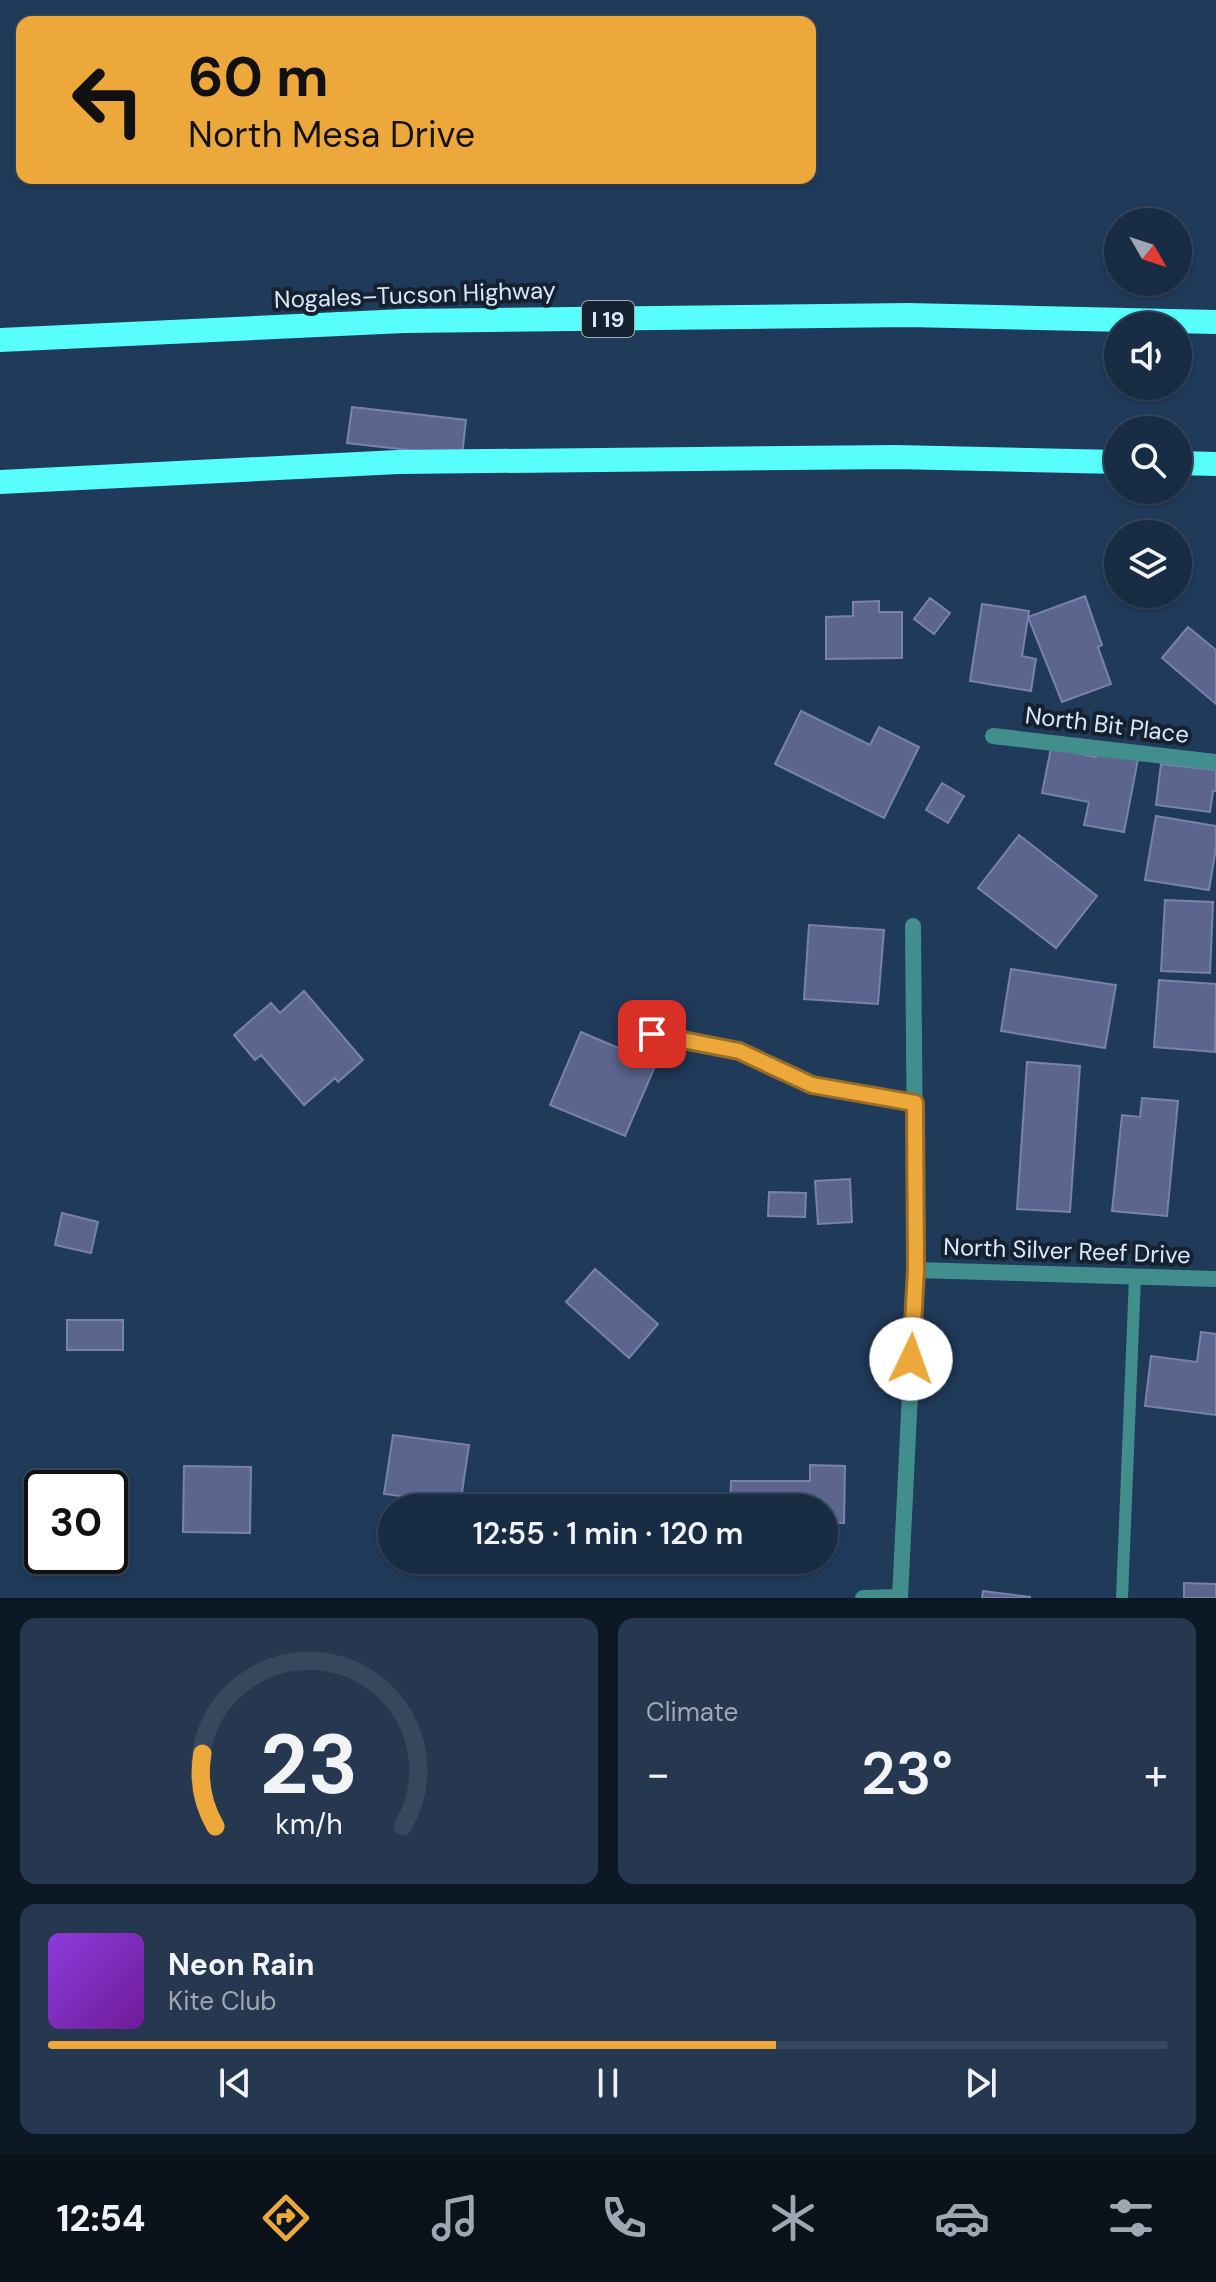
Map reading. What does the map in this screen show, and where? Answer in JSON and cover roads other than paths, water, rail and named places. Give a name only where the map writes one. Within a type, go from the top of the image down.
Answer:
[{"type":"highway","name":"Nogales–Tucson Highway","points":[[0,340],[404,321],[908,315],[1216,322]]},
{"type":"highway","points":[[0,482],[398,462],[895,457],[1104,462]]},
{"type":"highway","points":[[1192,463],[1216,464]]},
{"type":"street","name":"North Bit Place","points":[[993,736],[1216,762]]},
{"type":"street","points":[[863,1598],[900,1598],[916,1270],[913,926]]},
{"type":"street","points":[[652,1034],[739,1051],[812,1085],[915,1103]]},
{"type":"street","name":"North Silver Reef Drive","points":[[916,1270],[1216,1279]]},
{"type":"lane","points":[[1122,1598],[1135,1277]]}]
